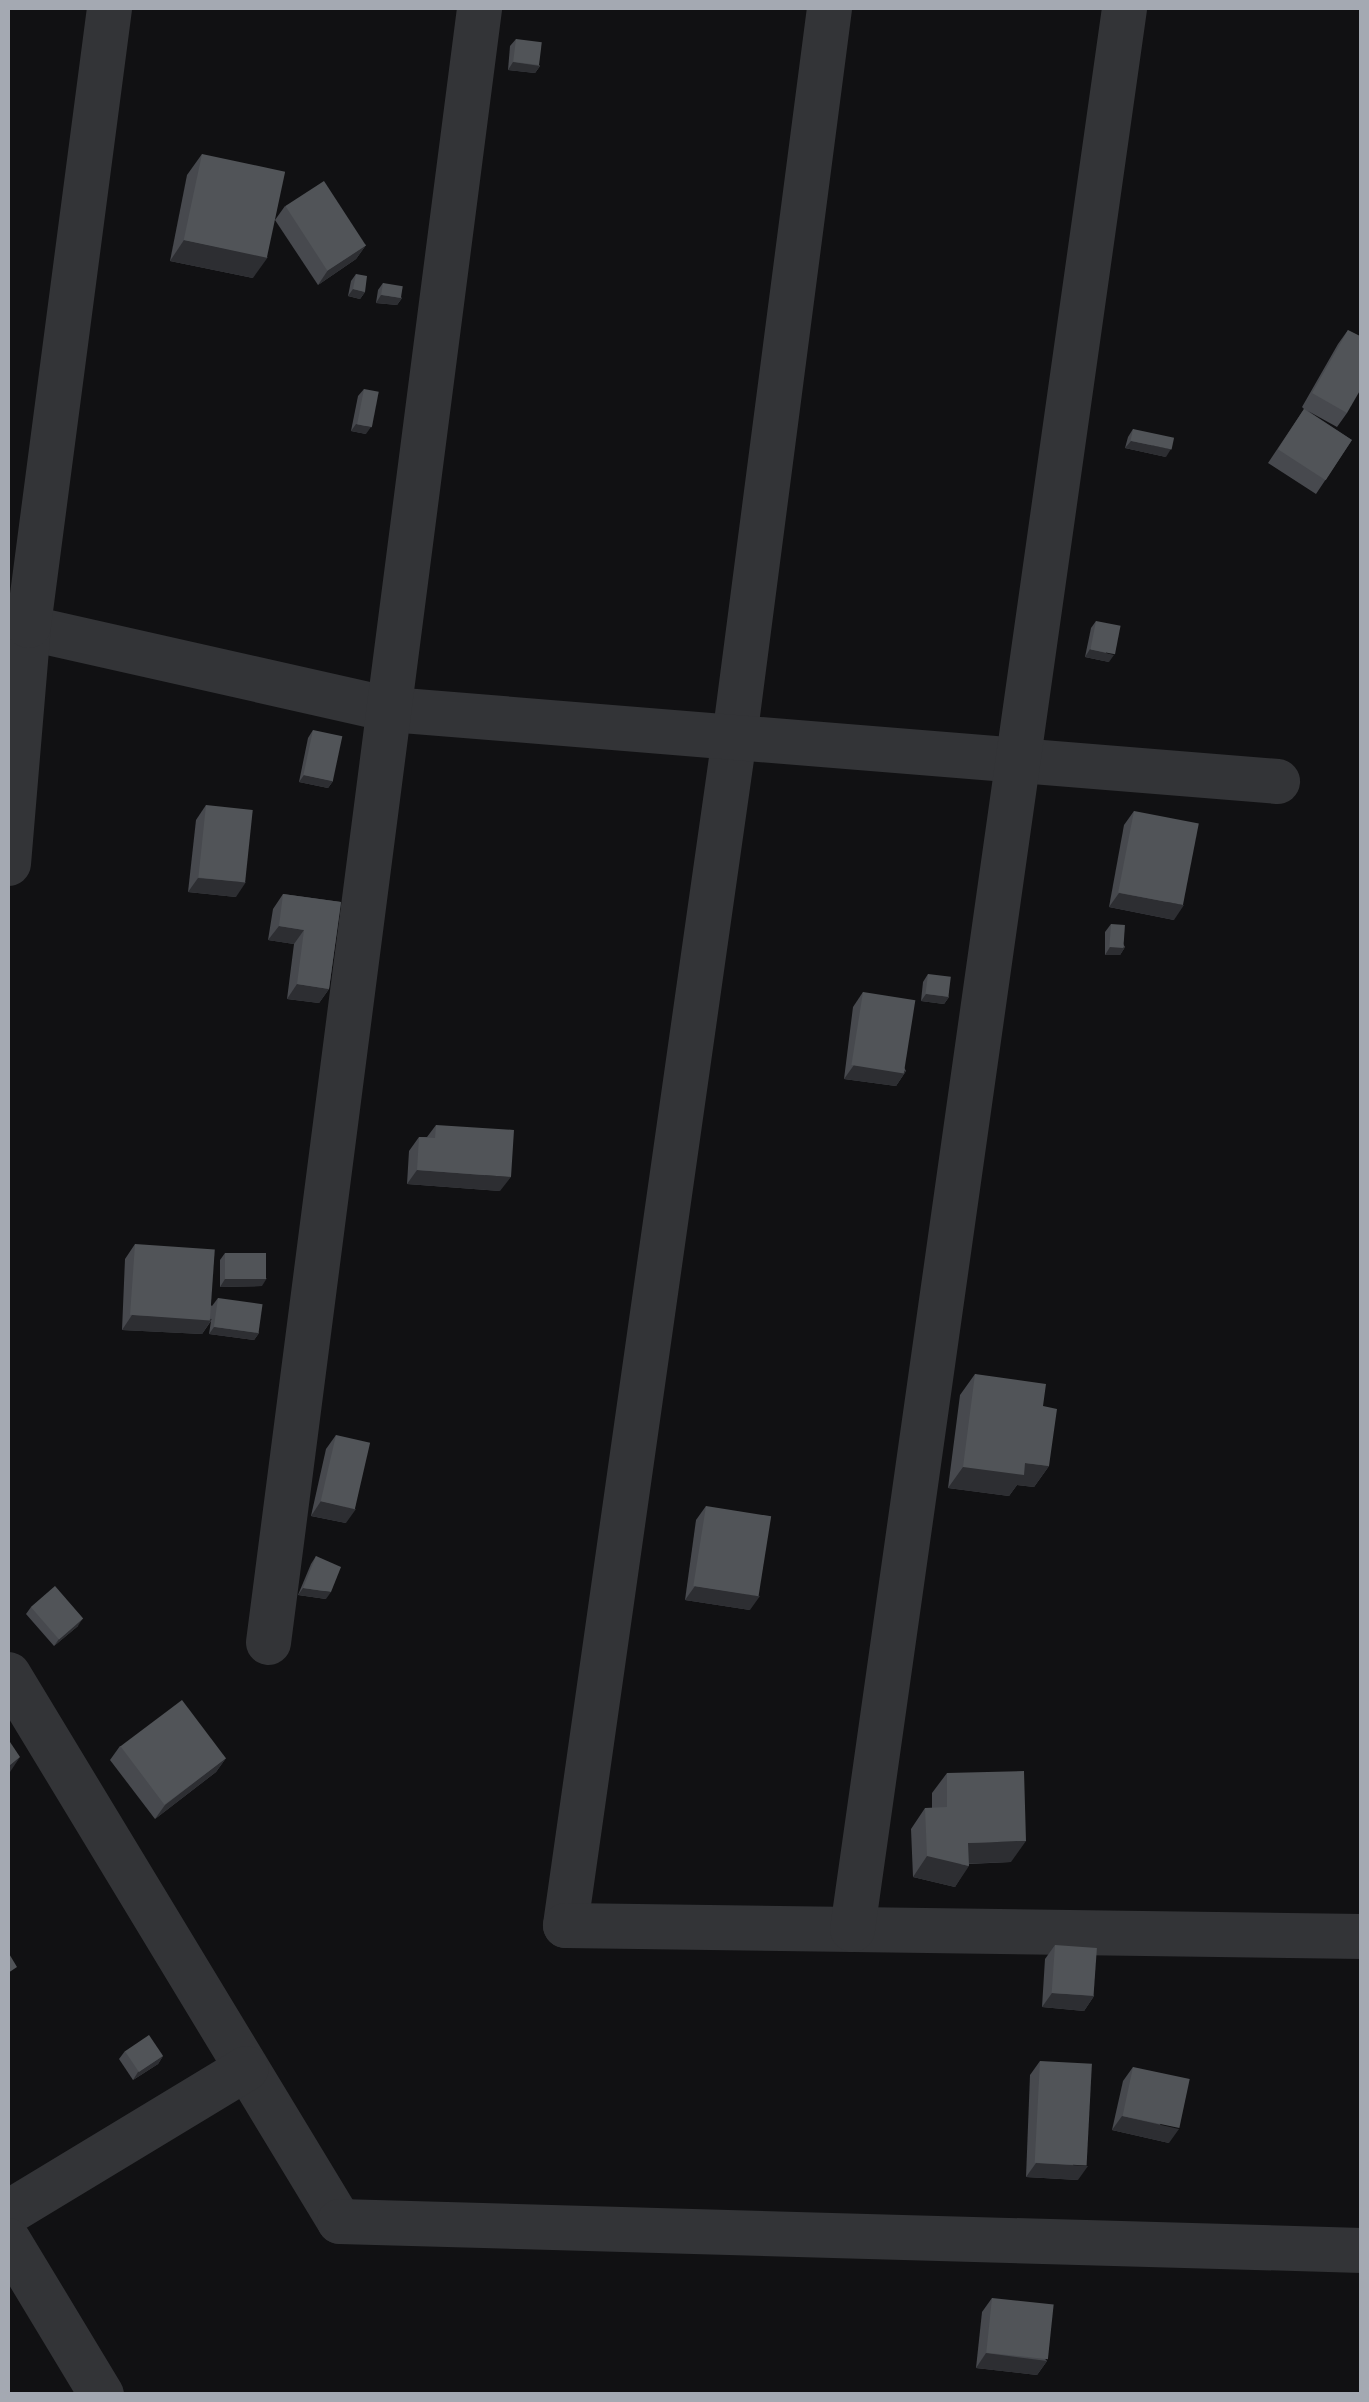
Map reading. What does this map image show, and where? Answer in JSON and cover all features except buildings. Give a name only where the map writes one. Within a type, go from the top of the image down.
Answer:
[{"type":"street","points":[[8,862],[18,624],[108,8]]},
{"type":"street","points":[[268,1642],[479,8]]},
{"type":"street","points":[[829,8],[734,737],[564,1925],[1362,1936]]},
{"type":"street","points":[[852,1928],[1124,8]]},
{"type":"street","points":[[18,624],[390,709],[1276,780]]},
{"type":"street","points":[[8,1674],[339,2221],[1362,2250]]},
{"type":"street","points":[[8,2212],[246,2068]]},
{"type":"street","points":[[8,2240],[101,2394]]}]
